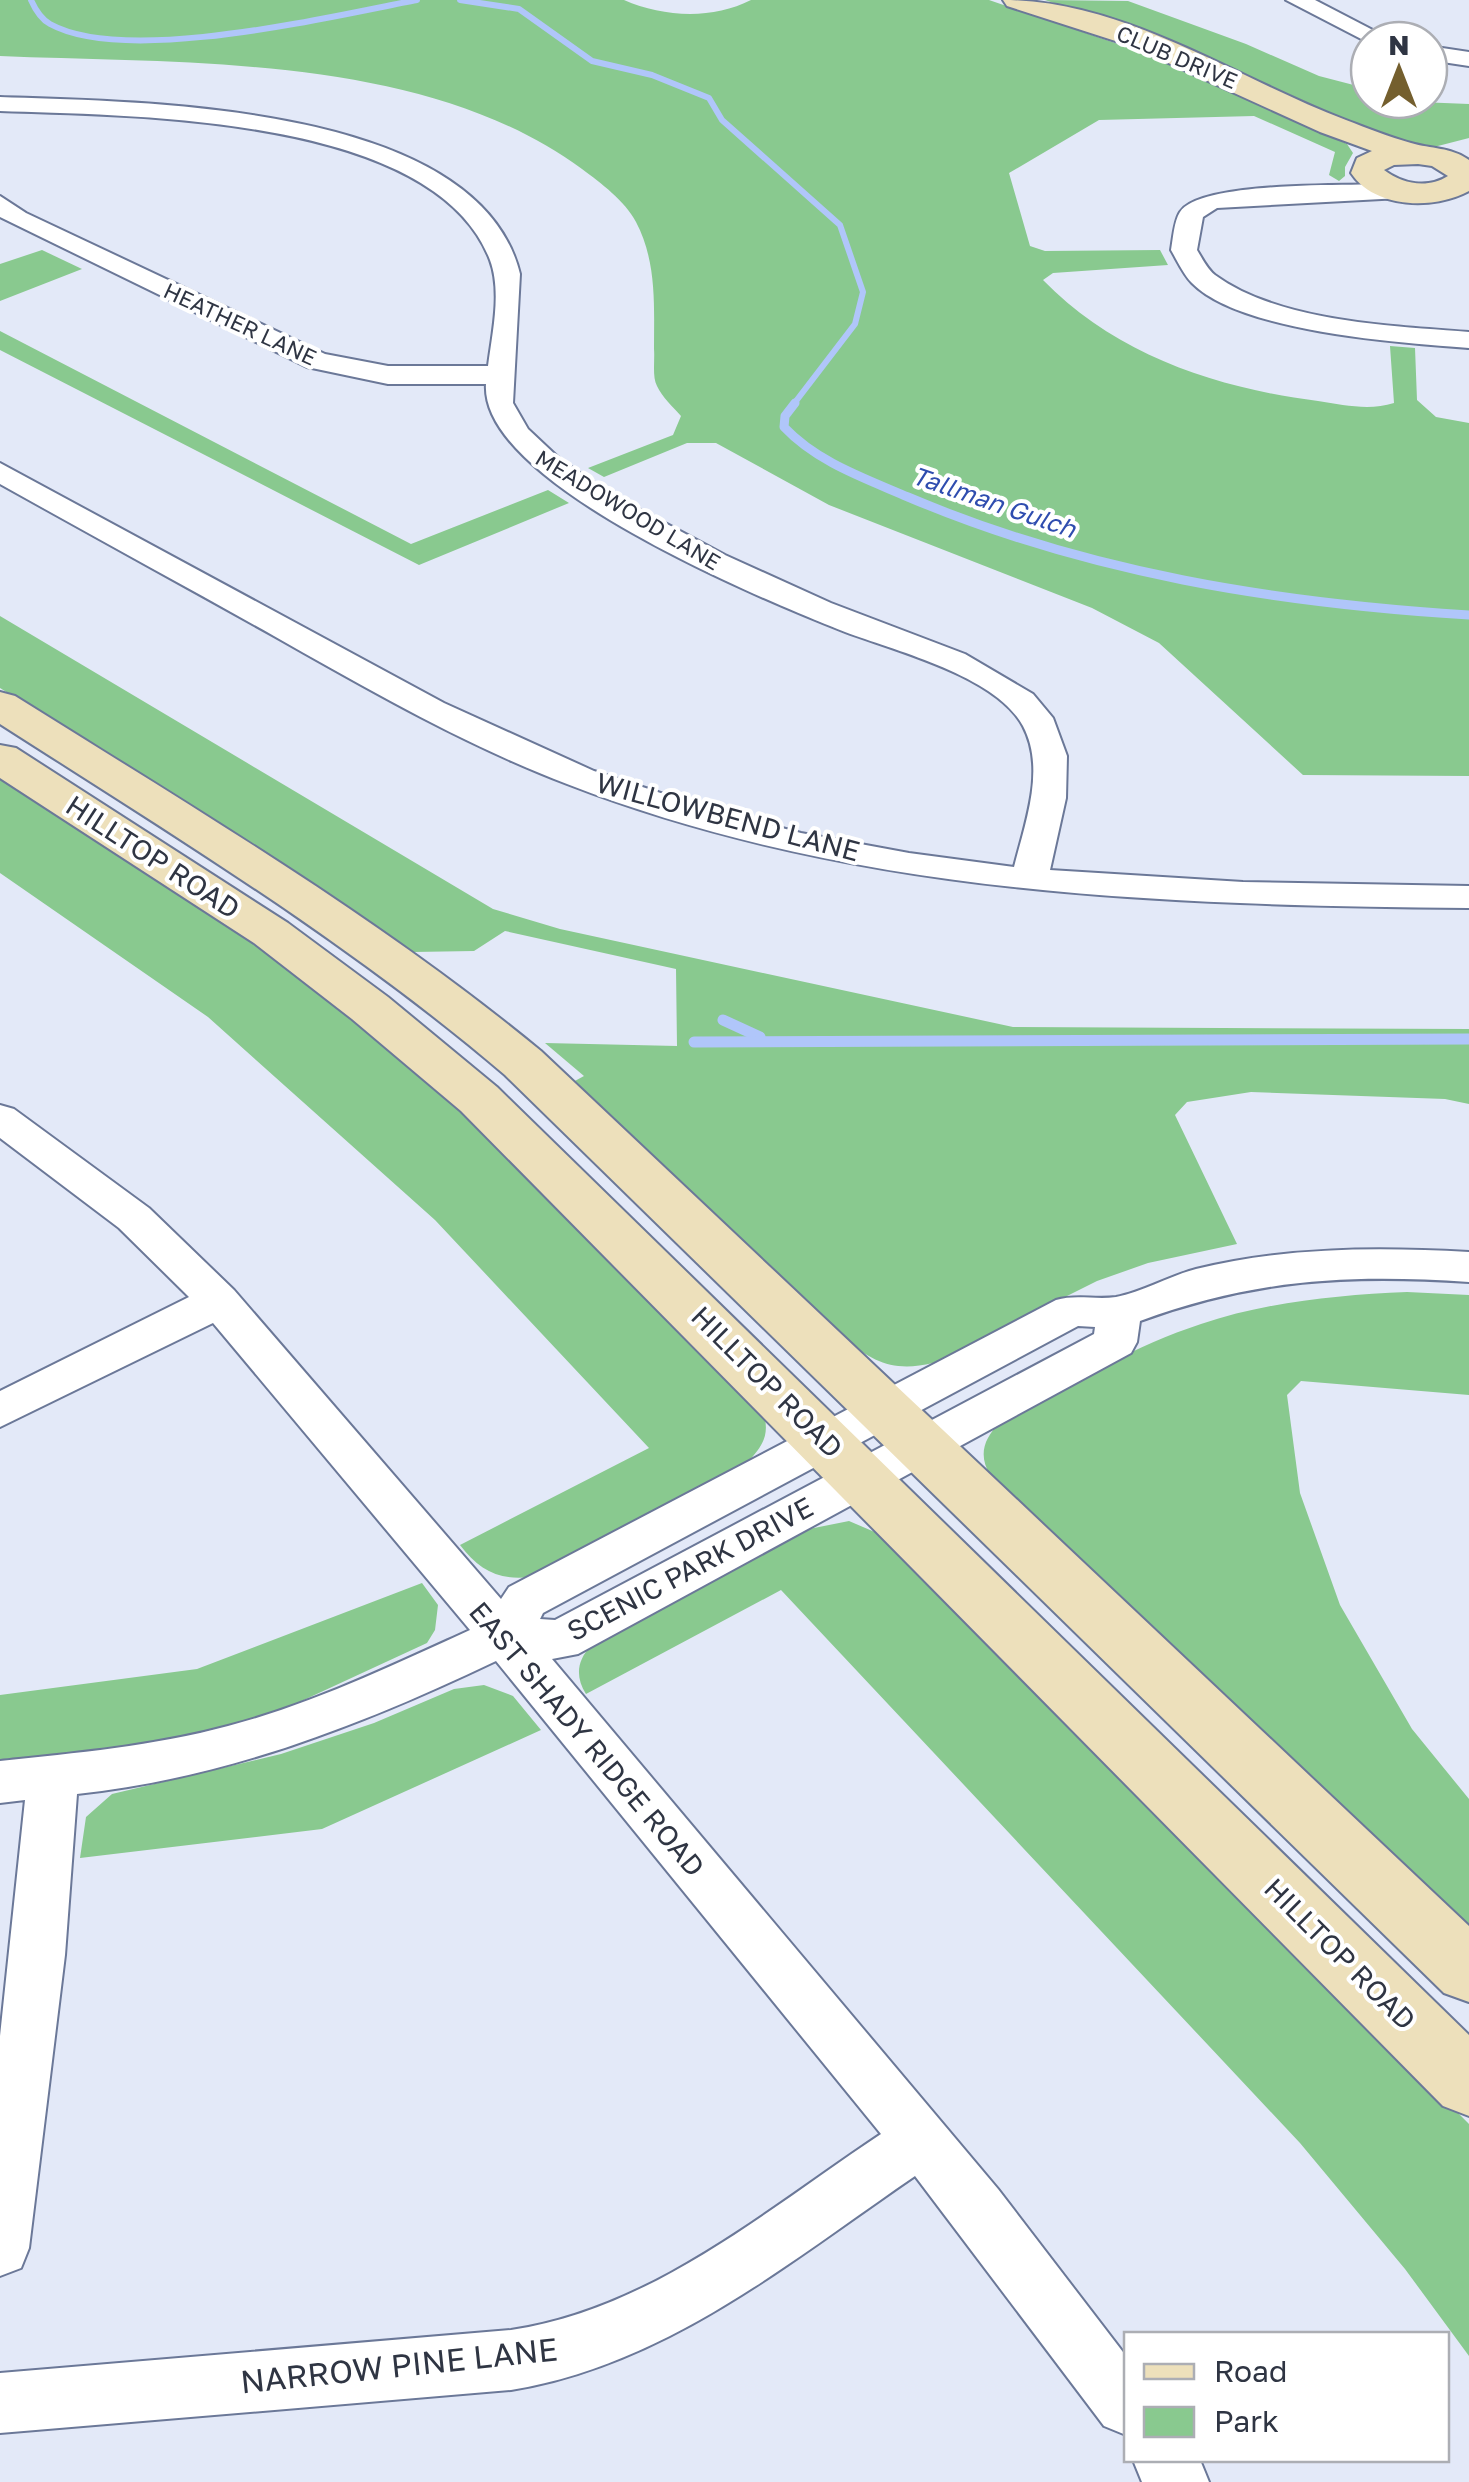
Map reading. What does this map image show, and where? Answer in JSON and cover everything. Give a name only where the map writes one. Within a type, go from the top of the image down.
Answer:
[{"type":"main road","name":"CLUB DRIVE","points":[[1017,0],[1141,40],[1332,125],[1414,154],[1445,160],[1467,156]]},
{"type":"main road","name":"CLUB DRIVE","points":[[1332,125],[1369,153],[1370,168],[1379,183],[1410,192]]},
{"type":"main road","points":[[1370,168],[1414,154]]},
{"type":"main road","points":[[1410,192],[1458,186],[1466,178],[1467,156]]},
{"type":"main road","name":"HILLTOP ROAD","points":[[0,706],[296,892],[444,997],[601,1134],[1469,1971]]},
{"type":"main road","name":"HILLTOP ROAD","points":[[0,758],[262,928],[412,1041],[526,1143],[1469,2083]]},
{"type":"street","points":[[1297,0],[1349,25]]},
{"type":"street","points":[[0,133],[12,104]]},
{"type":"street","name":"MEADOWOOD LANE","points":[[12,104],[167,112],[265,123],[352,144],[434,180],[481,220],[505,264],[501,411],[513,434],[540,461],[734,573],[970,670],[1027,707],[1045,736],[1051,763],[1029,881]]},
{"type":"street","points":[[1326,194],[1360,180],[1370,168]]},
{"type":"street","points":[[1410,192],[1212,192],[1191,214],[1185,245],[1200,272],[1229,293],[1274,313],[1319,325],[1469,340]]},
{"type":"street","name":"HEATHER LANE","points":[[0,204],[18,218],[318,361],[388,375],[500,375]]},
{"type":"street","name":"WILLOWBEND LANE","points":[[0,472],[428,709],[570,773],[688,812],[777,836],[928,867],[1029,881],[1180,893],[1469,897]]},
{"type":"street","name":"EAST SHADY RIDGE ROAD","points":[[0,1118],[134,1218],[219,1301],[504,1636],[994,2229],[1124,2402]]},
{"type":"street","name":"SCENIC PARK DRIVE","points":[[26,1780],[157,1763],[260,1738],[369,1699],[504,1636],[562,1640],[844,1460],[906,1428],[1115,1342],[1119,1312],[1197,1284],[1274,1268],[1365,1262],[1469,1267]]},
{"type":"street","points":[[0,1411],[219,1301]]},
{"type":"street","points":[[0,2248],[12,2136],[42,1944],[26,1780]]},
{"type":"street","name":"NARROW PINE LANE","points":[[0,2402],[524,2358],[568,2350],[630,2328],[688,2297],[920,2141]]},
{"type":"green space","points":[[0,0],[624,0],[655,10],[688,14],[720,11],[751,0],[989,0],[1159,58],[1347,144],[1353,153],[1345,176],[1339,181],[1329,175],[1335,152],[1254,116],[1099,120],[1009,173],[1030,246],[1045,251],[1160,250],[1168,265],[1053,273],[1043,280],[1102,329],[1170,364],[1205,377],[1280,395],[1375,407],[1394,403],[1390,346],[1415,348],[1417,400],[1436,417],[1469,423],[1469,776],[1303,775],[1159,643],[1092,608],[829,505],[716,443],[687,443],[604,477],[588,468],[673,435],[681,416],[655,382],[653,284],[643,237],[626,207],[597,180],[519,131],[451,104],[378,84],[225,65],[0,56]]},
{"type":"green space","points":[[1045,0],[1128,1],[1246,44],[1319,76],[1349,84],[1349,120],[1449,120],[1449,103],[1469,104],[1469,138],[1434,147],[1402,145],[1193,51]]},
{"type":"green space","points":[[42,250],[82,269],[0,301],[0,264]]},
{"type":"green space","points":[[0,331],[411,544],[548,490],[569,503],[419,565],[0,350]]},
{"type":"green space","points":[[0,616],[493,909],[560,929],[1013,1027],[1469,1029],[1469,1104],[1445,1099],[1251,1092],[1187,1102],[1175,1115],[1237,1244],[1148,1263],[1097,1281],[933,1363],[886,1363],[845,1339],[573,1082],[584,1076],[545,1043],[677,1046],[676,969],[505,931],[474,951],[413,952],[0,688]]},
{"type":"green space","points":[[0,777],[294,973],[437,1088],[533,1180],[765,1419],[764,1438],[751,1459],[531,1577],[499,1575],[475,1561],[460,1545],[649,1448],[435,1220],[208,1017],[0,873]]},
{"type":"green space","points":[[1407,1292],[1469,1295],[1469,1395],[1301,1381],[1287,1395],[1300,1493],[1340,1605],[1412,1729],[1469,1799],[1469,1934],[990,1475],[984,1460],[987,1441],[1000,1422],[1099,1368],[1175,1333],[1277,1305]]},
{"type":"green space","points":[[849,1521],[884,1536],[1469,2124],[1469,2356],[1405,2269],[1300,2143],[781,1590],[586,1694],[579,1669],[591,1646],[799,1531]]},
{"type":"green space","points":[[422,1583],[438,1605],[435,1630],[427,1643],[280,1711],[219,1729],[124,1747],[0,1761],[0,1695],[197,1669]]},
{"type":"green space","points":[[484,1685],[513,1696],[541,1730],[322,1829],[80,1858],[86,1817],[112,1794],[281,1754],[374,1723],[454,1689]]},
{"type":"waterway","name":"Tallman Gulch","points":[[31,0],[50,24],[84,36],[127,40],[230,34],[417,0]]},
{"type":"waterway","name":"Tallman Gulch","points":[[460,0],[519,9],[592,61],[652,75],[709,98],[722,120],[840,225],[863,292],[855,324],[793,405]]},
{"type":"waterway","name":"Tallman Gulch","points":[[795,403],[785,416],[784,427],[826,460],[908,497],[1044,546],[1113,565],[1254,592],[1469,615]]},
{"type":"waterway","points":[[723,1020],[760,1037]]},
{"type":"waterway","points":[[694,1042],[1469,1039]]}]
